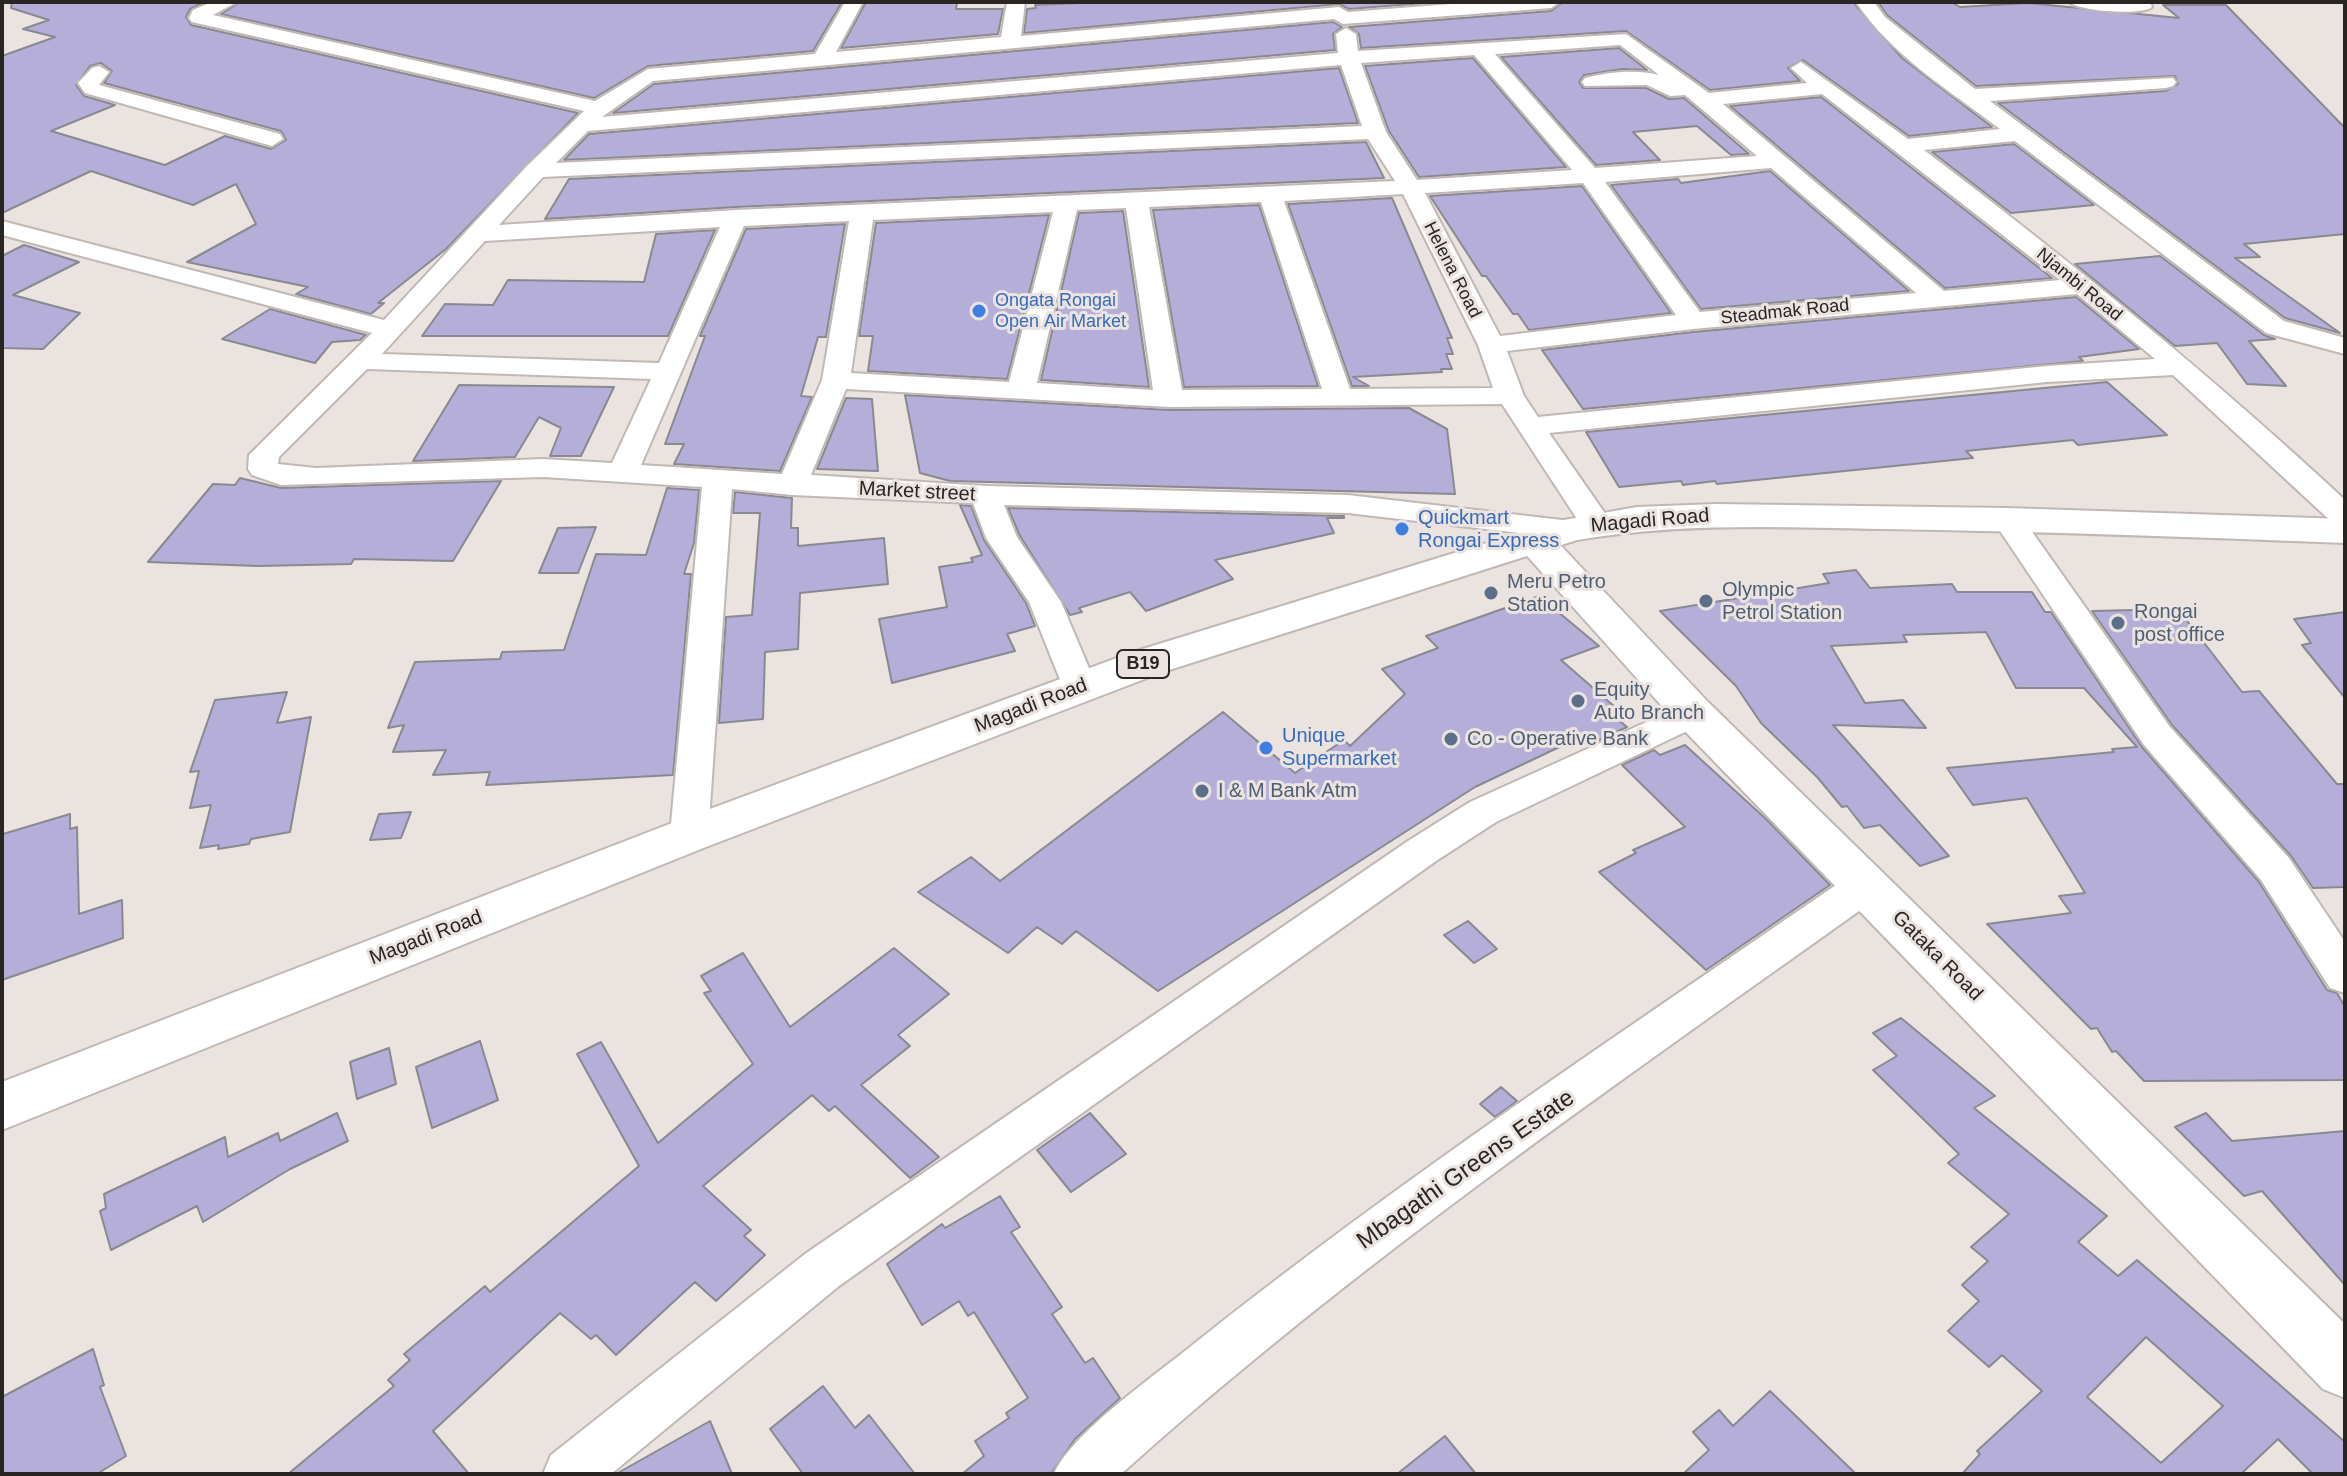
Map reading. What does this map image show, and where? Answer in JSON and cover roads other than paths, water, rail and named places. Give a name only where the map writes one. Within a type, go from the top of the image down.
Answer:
[{"type":"main road","name":"Magadi Road","points":[[2,1106],[689,835],[1148,662],[1567,531],[1637,518],[1716,515],[2007,519],[2345,531]]},
{"type":"main road","name":"Gataka Road","points":[[1567,531],[1693,713],[2345,1367]]},
{"type":"street","points":[[228,2],[200,14],[199,18],[592,117],[1622,39],[1710,105],[1937,298]]},
{"type":"street","points":[[822,60],[854,2]]},
{"type":"street","points":[[1010,44],[1016,2]]},
{"type":"street","points":[[1164,29],[1169,2]]},
{"type":"street","points":[[1865,2],[1878,21],[1919,57],[2016,134],[2275,327],[2345,346]]},
{"type":"street","points":[[2078,2],[2129,8],[2142,7],[2141,2]]},
{"type":"street","points":[[360,361],[535,171],[635,81],[661,71],[1010,44],[1341,11],[1467,5],[1551,3],[1582,41]]},
{"type":"street","name":"Helena Road","points":[[1341,11],[1349,58],[1375,132],[1411,188],[1491,345],[1510,396],[1530,426],[1567,531]]},
{"type":"street","points":[[1479,48],[1590,177],[1693,321]]},
{"type":"street","name":"Njambi Road","points":[[1801,68],[2180,366],[2272,445],[2345,517]]},
{"type":"street","points":[[99,72],[88,83],[92,89],[272,139]]},
{"type":"street","points":[[1592,82],[1651,77],[1663,80],[1693,107],[1827,87]]},
{"type":"street","points":[[1970,96],[2166,82]]},
{"type":"street","points":[[535,171],[1375,132]]},
{"type":"street","points":[[1903,146],[2016,134]]},
{"type":"street","points":[[476,234],[730,217],[862,215],[1136,199],[1411,188],[1775,161]]},
{"type":"street","points":[[623,473],[666,371],[693,323],[730,217],[728,164]]},
{"type":"street","points":[[1270,193],[1339,397]]},
{"type":"street","points":[[1136,199],[1169,399]]},
{"type":"street","points":[[1021,391],[1067,203]]},
{"type":"street","points":[[792,486],[836,380],[862,215]]},
{"type":"street","points":[[2,228],[388,329]]},
{"type":"street","name":"Steadmak Road","points":[[1491,345],[1693,321],[2081,286]]},
{"type":"street","points":[[360,361],[666,371]]},
{"type":"street","name":"Market street","points":[[360,361],[264,455],[263,469],[281,476],[316,477],[543,468],[718,478],[792,486],[987,495],[1348,504],[1567,531]]},
{"type":"street","points":[[1530,426],[2031,376],[2180,366]]},
{"type":"street","points":[[836,380],[1169,399],[1510,396]]},
{"type":"street","points":[[689,835],[718,478]]},
{"type":"street","points":[[987,495],[988,516],[1044,598],[1057,630],[1063,657],[1080,687]]},
{"type":"street","points":[[2007,519],[2157,736],[2275,869],[2345,976]]},
{"type":"street","points":[[570,1474],[822,1270],[1422,851],[1483,812],[1693,713]]},
{"type":"street","name":"Mbagathi Greens Estate","points":[[1081,1474],[1141,1419],[1353,1249],[1866,885]]},
{"type":"place","name":"Ongata Rongai Open Air Market","points":[[979,311]]},
{"type":"place","name":"Quickmart Rongai Express","points":[[1402,529]]},
{"type":"place","name":"Meru Petro Station","points":[[1491,593]]},
{"type":"place","name":"Olympic Petrol Station","points":[[1706,601]]},
{"type":"place","name":"Rongai post office","points":[[2118,623]]},
{"type":"place","name":"Equity Auto Branch","points":[[1578,701]]},
{"type":"place","name":"Co - Operative Bank","points":[[1451,739]]},
{"type":"place","name":"Unique Supermarket","points":[[1266,748]]},
{"type":"place","name":"I & M Bank Atm","points":[[1202,791]]}]
